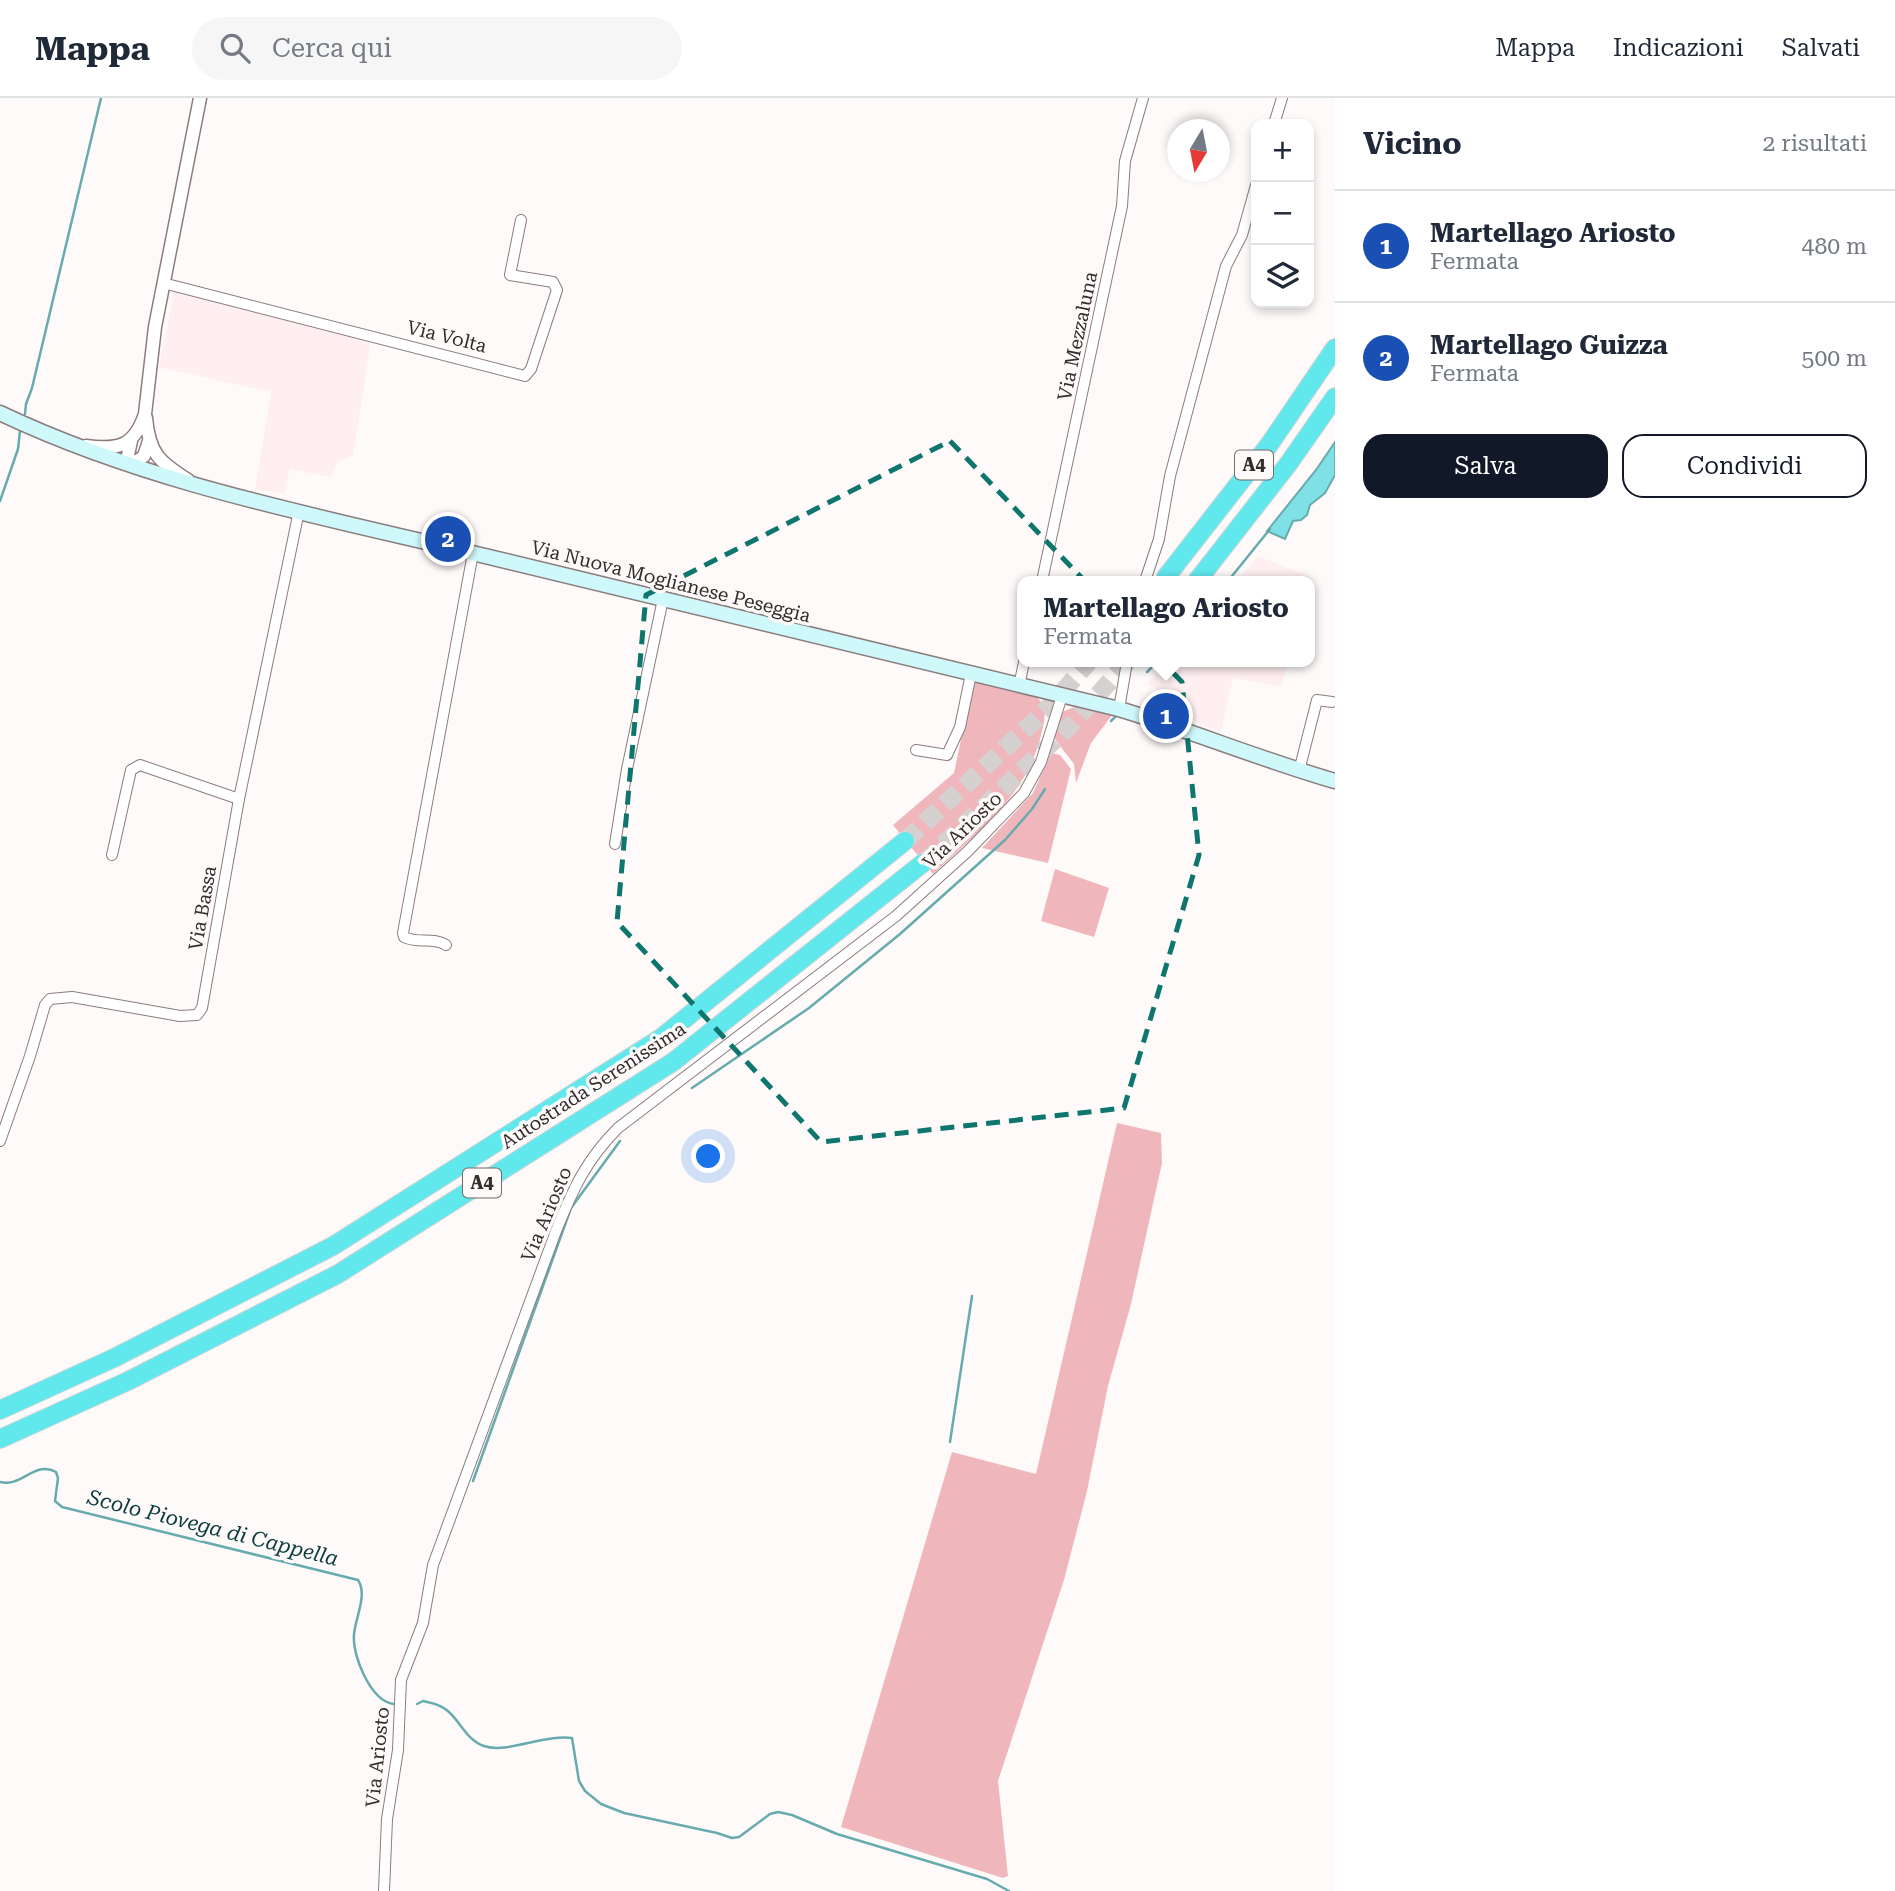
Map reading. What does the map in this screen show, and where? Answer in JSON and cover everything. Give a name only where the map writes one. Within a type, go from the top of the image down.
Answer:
[{"type":"highway","name":"A4","points":[[1167,576],[1269,445],[1335,348]]},
{"type":"highway","name":"A4","points":[[1201,576],[1289,463],[1335,397]]},
{"type":"highway","name":"Autostrada Serenissima","points":[[0,1410],[114,1358],[333,1246],[661,1038],[905,841]]},
{"type":"highway","name":"Autostrada Serenissima","points":[[0,1439],[128,1381],[338,1274],[673,1062],[923,863]]},
{"type":"main road","name":"Via Nuova Moglianese Peseggia","points":[[0,413],[74,444],[194,484],[1119,709],[1335,781]]},
{"type":"street","points":[[149,441],[144,456],[132,465],[128,454],[131,441],[145,414],[153,340],[200,98]]},
{"type":"street","name":"Via Mezzaluna","points":[[1043,576],[1122,206],[1125,161],[1143,98]]},
{"type":"street","points":[[1276,119],[1282,98]]},
{"type":"street","points":[[1146,576],[1159,539],[1170,476],[1226,266],[1241,235],[1251,202]]},
{"type":"street","name":"Via Volta","points":[[163,283],[525,376],[531,369],[557,290],[554,282],[510,275],[521,220]]},
{"type":"street","points":[[145,414],[149,441],[159,459],[194,484]]},
{"type":"street","points":[[74,444],[110,448],[131,441]]},
{"type":"street","name":"Via Bassa","points":[[0,1141],[45,1005],[50,999],[72,997],[180,1016],[197,1015],[202,1009],[239,799],[299,511]]},
{"type":"street","points":[[446,945],[437,941],[407,939],[403,933],[473,553]]},
{"type":"street","points":[[615,844],[627,769],[663,599]]},
{"type":"street","points":[[1019,686],[1023,667]]},
{"type":"street","points":[[1119,709],[1126,667]]},
{"type":"street","points":[[916,750],[947,755],[960,727],[971,674]]},
{"type":"street","name":"Via Ariosto","points":[[384,1891],[387,1819],[398,1750],[401,1680],[423,1623],[433,1565],[556,1231],[586,1163],[618,1128],[895,916],[967,852],[1024,793],[1041,762],[1062,696]]},
{"type":"street","points":[[1299,771],[1317,700],[1332,702]]},
{"type":"street","points":[[112,855],[131,770],[135,766],[140,765],[239,799]]},
{"type":"highlighted area","points":[[950,441],[1182,682],[1199,855],[1124,1108],[821,1142],[617,922],[646,595]]},
{"type":"shaded area","points":[[175,289],[371,340],[353,456],[338,461],[331,477],[290,469],[284,494],[255,489],[271,392],[159,367]]},
{"type":"shaded area","points":[[1258,556],[1308,576],[1241,576]]},
{"type":"shaded area","points":[[1162,667],[1287,667],[1281,687],[1233,678],[1221,731],[1165,708],[1167,694],[1147,684]]},
{"type":"shaded area","points":[[973,681],[1031,694],[1040,700],[1045,717],[1035,754],[1013,793],[984,827],[933,874],[893,825],[954,773]]},
{"type":"shaded area","points":[[1080,705],[1113,714],[1091,743],[1076,783],[1074,764],[1054,738],[1064,711]]},
{"type":"shaded area","points":[[1051,753],[1060,755],[1071,769],[1048,863],[982,848],[1033,793]]},
{"type":"shaded area","points":[[1055,869],[1109,888],[1094,937],[1041,921]]},
{"type":"shaded area","points":[[1117,1123],[1161,1133],[1162,1163],[1064,1580],[998,1781],[1008,1876],[1003,1878],[841,1827],[952,1452],[1036,1474]]},
{"type":"water","points":[[1335,442],[1335,475],[1325,493],[1310,505],[1307,515],[1301,520],[1293,521],[1285,539],[1267,531],[1316,470]]},
{"type":"waterway","name":"Scolo Piovega di Cappella","points":[[25,414],[101,98]]},
{"type":"waterway","name":"Scolo Piovega di Cappella","points":[[0,501],[18,449],[20,431]]},
{"type":"waterway","points":[[1232,576],[1270,529]]},
{"type":"waterway","points":[[1147,672],[1152,667]]},
{"type":"waterway","points":[[1111,721],[1116,716]]},
{"type":"waterway","points":[[692,1088],[809,1008],[900,934],[1005,840],[1032,809],[1045,789]]},
{"type":"waterway","points":[[473,1481],[571,1208],[620,1141]]},
{"type":"waterway","points":[[950,1442],[972,1296]]},
{"type":"waterway","name":"Scolo Piovega di Cappella","points":[[0,1482],[8,1483],[35,1471],[48,1469],[56,1472],[58,1478],[55,1501],[62,1507],[358,1580],[362,1593],[354,1644],[359,1665],[370,1686],[385,1701],[393,1704]]},
{"type":"waterway","name":"Scolo Piovega di Cappella","points":[[417,1704],[423,1701],[443,1708],[473,1740],[493,1748],[572,1738],[579,1781],[585,1791],[601,1804],[624,1813],[732,1838],[739,1837],[770,1814],[778,1812],[837,1834],[987,1879],[1009,1891]]},
{"type":"tunnel","points":[[905,841],[1045,711],[1085,667]]},
{"type":"tunnel","points":[[923,863],[1070,726],[1123,667]]},
{"type":"place","name":"Martellago Guizza","points":[[448,539]]},
{"type":"place","name":"Martellago Ariosto","points":[[1166,716]]}]
